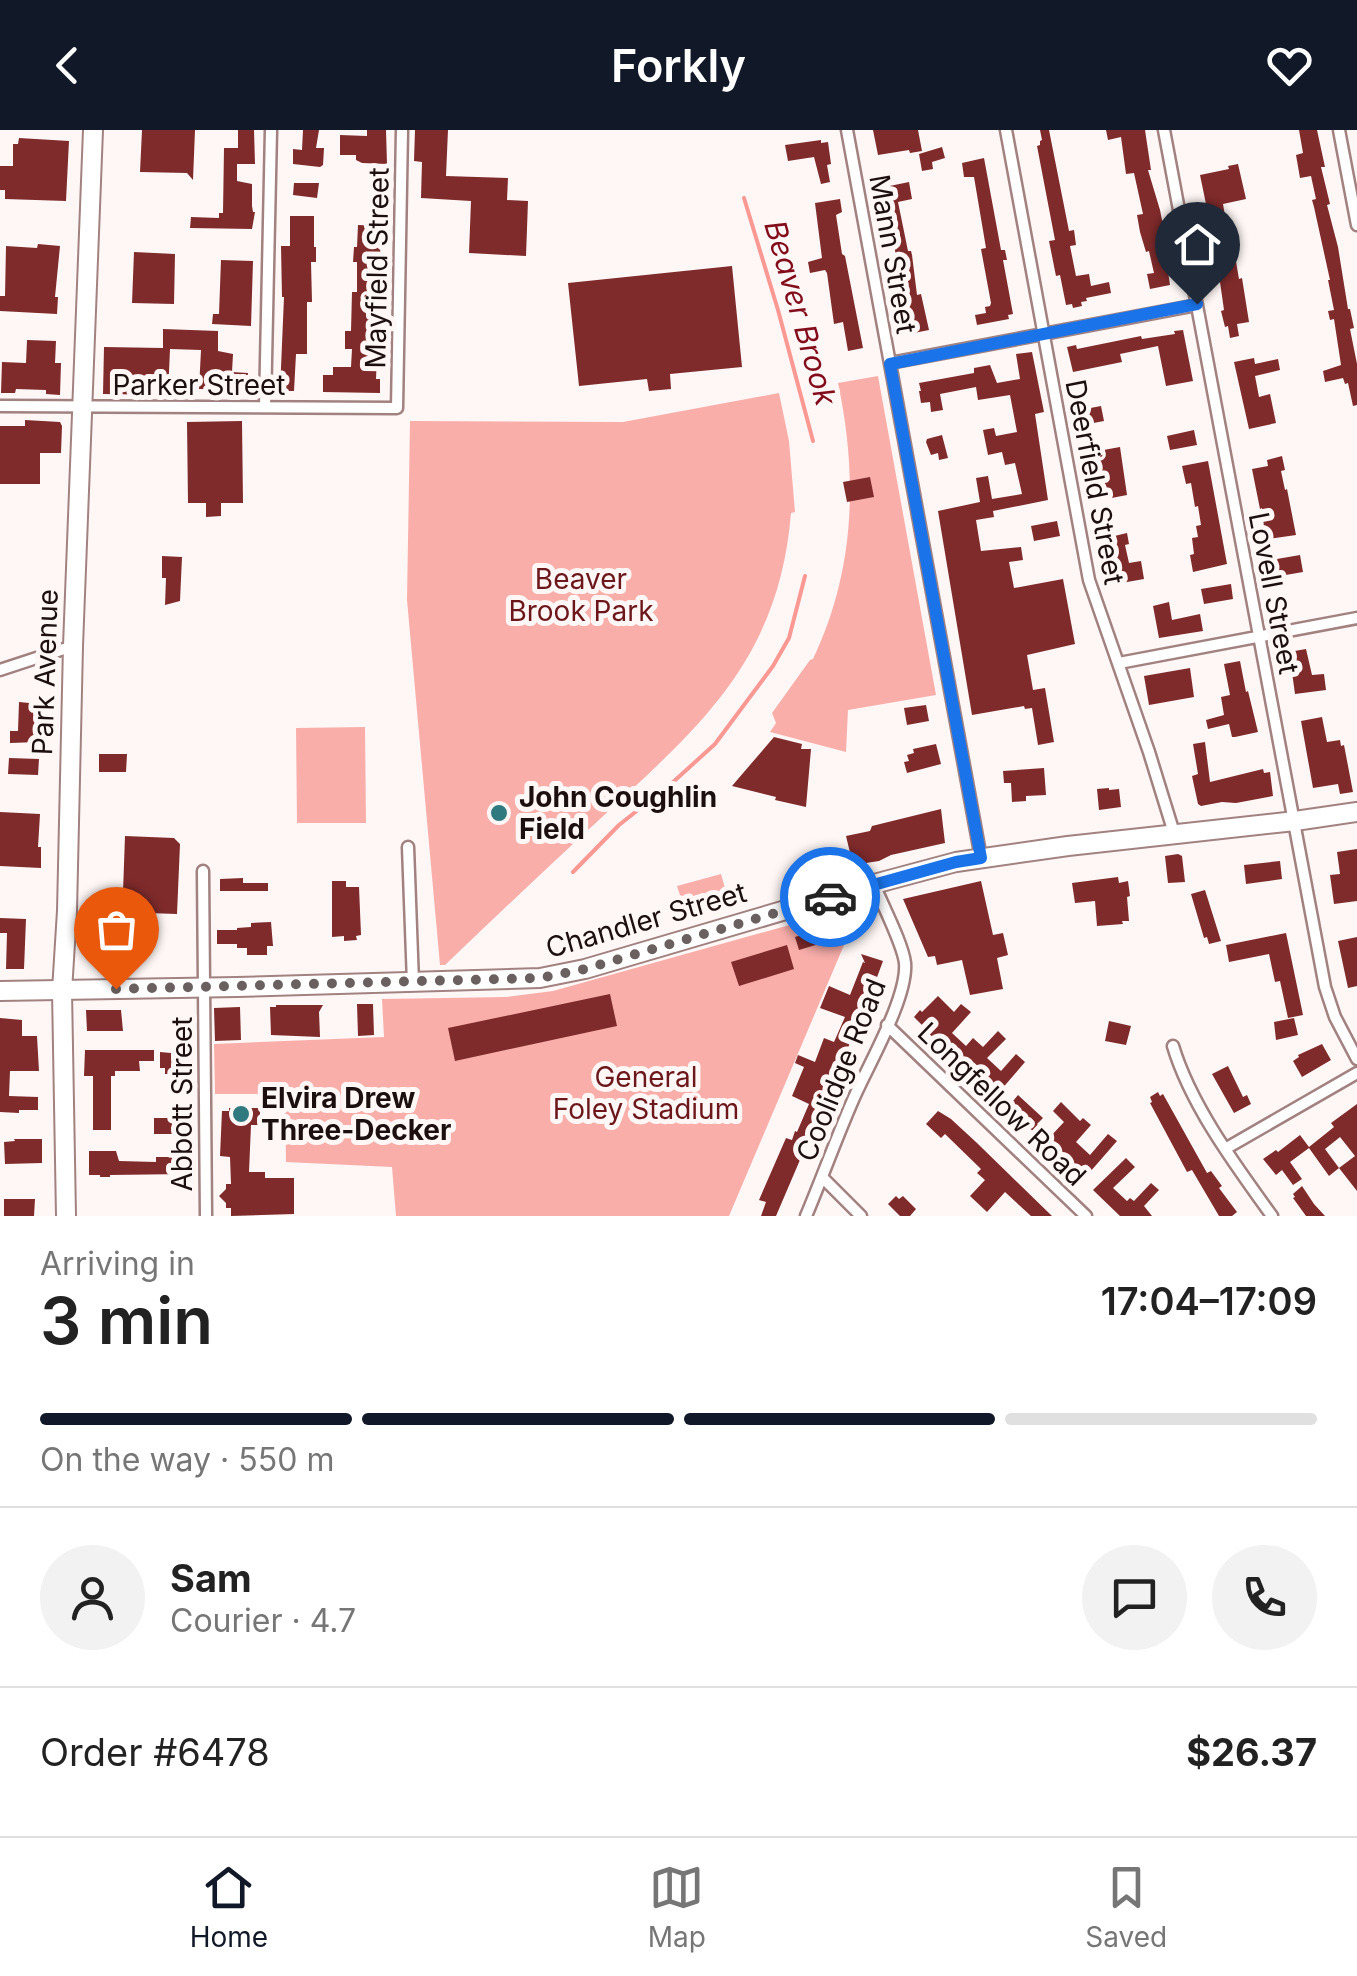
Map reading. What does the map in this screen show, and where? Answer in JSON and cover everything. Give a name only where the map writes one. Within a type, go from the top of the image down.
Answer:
[{"type":"main road","name":"Park Avenue","points":[[66,1216],[62,991],[92,130]]},
{"type":"main road","name":"Chandler Street","points":[[0,991],[526,980],[585,969],[874,884],[981,858],[1357,812]]},
{"type":"street","points":[[264,408],[270,130]]},
{"type":"street","name":"Mayfield Street","points":[[397,408],[402,130]]},
{"type":"street","name":"Mann Street","points":[[847,130],[981,858]]},
{"type":"street","name":"Deerfield Street","points":[[1006,130],[1089,580],[1120,662],[1174,834]]},
{"type":"street","name":"Lovell Street","points":[[1164,130],[1326,988],[1334,1017],[1357,1059]]},
{"type":"street","points":[[1339,130],[1357,225]]},
{"type":"street","points":[[890,364],[1197,304]]},
{"type":"street","name":"Parker Street","points":[[0,406],[397,408]]},
{"type":"street","points":[[1120,662],[1357,618]]},
{"type":"street","points":[[0,670],[73,646]]},
{"type":"street","points":[[408,847],[413,983]]},
{"type":"street","name":"Abbott Street","points":[[203,871],[206,1216]]},
{"type":"street","name":"Coolidge Road","points":[[806,1216],[900,993],[906,966],[874,884]]},
{"type":"street","name":"Longfellow Road","points":[[887,1025],[1086,1216]]},
{"type":"street","points":[[1342,1033],[1357,1030]]},
{"type":"street","points":[[1173,1046],[1180,1070],[1232,1163],[1272,1216]]},
{"type":"street","points":[[1225,1149],[1357,1073]]},
{"type":"street","points":[[822,1178],[862,1216]]},
{"type":"green space","points":[[878,376],[936,695],[848,710],[846,752],[770,732],[776,723],[772,713],[813,659],[827,626],[845,558],[850,488],[838,383]]},
{"type":"green space","name":"Beaver Brook Park","points":[[779,393],[789,441],[795,512],[791,513],[783,565],[770,610],[752,650],[701,720],[670,753],[445,965],[440,965],[407,600],[410,421],[623,422]]},
{"type":"green space","points":[[365,727],[366,823],[297,823],[296,728]]},
{"type":"green space","points":[[721,874],[728,899],[685,911],[677,886]]},
{"type":"green space","name":"General Foley Stadium","points":[[861,905],[729,1216],[396,1216],[392,1167],[286,1162],[285,1094],[215,1094],[214,1044],[384,1037],[382,999],[507,997],[553,991]]},
{"type":"building","points":[[142,130],[195,130],[193,180],[187,173],[140,172]]},
{"type":"building","points":[[238,130],[254,130],[255,164],[237,164],[237,181],[252,184],[252,229],[190,228],[191,217],[219,218],[219,213],[223,213],[224,148],[238,148]]},
{"type":"building","points":[[303,130],[319,130],[316,148],[324,148],[320,167],[293,164],[293,149],[302,150]]},
{"type":"building","points":[[367,130],[386,130],[387,164],[362,163],[356,155],[340,155],[340,135],[367,136]]},
{"type":"building","points":[[415,130],[448,130],[446,176],[508,178],[507,200],[528,201],[526,256],[469,253],[471,201],[421,198],[422,162],[414,161]]},
{"type":"building","points":[[873,130],[918,130],[922,151],[878,155]]},
{"type":"building","points":[[1040,130],[1049,130],[1069,231],[1074,230],[1076,245],[1070,246],[1076,276],[1089,274],[1091,286],[1109,282],[1111,293],[1086,298],[1082,306],[1073,308],[1072,304],[1066,305],[1049,241],[1055,240],[1037,146],[1042,140]]},
{"type":"building","points":[[1106,130],[1145,130],[1148,170],[1168,250],[1165,251],[1170,285],[1150,289],[1147,274],[1154,273],[1140,232],[1137,215],[1143,214],[1134,173],[1126,174],[1121,137],[1108,140]]},
{"type":"building","points":[[1299,130],[1317,130],[1325,167],[1321,167],[1330,204],[1327,205],[1354,328],[1350,329],[1357,364],[1357,405],[1353,406],[1348,383],[1343,378],[1325,382],[1323,371],[1341,365],[1334,319],[1330,320],[1328,311],[1334,310],[1312,200],[1316,199],[1311,176],[1300,178],[1296,155],[1303,153]]},
{"type":"building","points":[[19,138],[69,141],[66,201],[5,199],[5,190],[0,190],[0,166],[13,166],[13,144],[18,144]]},
{"type":"building","points":[[828,142],[831,164],[827,165],[830,182],[821,184],[814,157],[788,161],[785,145]]},
{"type":"building","points":[[942,147],[945,158],[932,162],[933,169],[922,171],[919,154]]},
{"type":"building","points":[[984,158],[1001,250],[1005,250],[1007,260],[1003,260],[1013,314],[1008,315],[1009,319],[977,325],[975,315],[986,313],[985,307],[991,303],[981,249],[986,248],[974,177],[964,177],[962,163]]},
{"type":"building","points":[[1238,164],[1246,199],[1223,204],[1223,216],[1229,251],[1234,250],[1239,279],[1242,278],[1249,322],[1237,324],[1239,336],[1230,338],[1221,311],[1224,310],[1208,219],[1204,220],[1202,210],[1206,210],[1206,204],[1200,175]]},
{"type":"building","points":[[909,182],[912,199],[898,202],[912,255],[917,295],[921,294],[929,330],[909,334],[904,302],[900,302],[893,238],[880,188]]},
{"type":"building","points":[[294,183],[319,183],[317,198],[293,195]]},
{"type":"building","points":[[840,199],[842,212],[836,215],[842,254],[863,348],[848,351],[843,322],[834,324],[827,273],[810,273],[808,262],[822,258],[815,203]]},
{"type":"building","points":[[290,216],[314,216],[316,262],[311,262],[312,302],[307,302],[307,354],[296,354],[294,391],[280,391],[284,297],[281,246],[290,246]]},
{"type":"building","points":[[358,225],[381,226],[382,307],[376,379],[380,379],[380,393],[323,392],[323,375],[333,375],[333,367],[351,367],[352,349],[345,349],[345,331],[351,331],[352,292],[357,292],[357,262],[353,262]]},
{"type":"building","points":[[38,244],[60,246],[57,314],[0,311],[0,296],[5,296],[6,246],[37,248]]},
{"type":"building","points":[[134,252],[175,254],[174,304],[132,303]]},
{"type":"building","points":[[221,260],[253,261],[251,326],[212,324],[213,314],[219,314]]},
{"type":"building","points":[[732,266],[742,367],[670,374],[671,389],[649,391],[647,379],[579,386],[568,283]]},
{"type":"building","points":[[163,329],[218,331],[218,351],[233,354],[232,372],[248,373],[248,390],[199,389],[201,350],[170,349],[168,395],[103,394],[104,347],[163,348]]},
{"type":"building","points":[[1183,330],[1193,381],[1166,386],[1158,346],[1120,354],[1122,362],[1073,372],[1067,347],[1076,345],[1077,349]]},
{"type":"building","points":[[27,340],[56,341],[55,363],[61,363],[60,395],[46,394],[46,390],[1,393],[2,362],[26,363]]},
{"type":"building","points":[[1032,352],[1044,412],[1035,414],[1048,500],[993,511],[994,517],[976,520],[981,551],[1021,547],[1023,560],[1009,562],[1014,588],[1063,579],[1075,644],[1027,655],[1033,690],[1045,688],[1054,742],[1038,745],[1032,708],[972,715],[938,511],[980,502],[976,478],[988,476],[992,499],[1022,494],[1015,463],[1005,465],[1002,452],[988,455],[983,430],[994,428],[996,436],[1017,432],[1010,395],[978,400],[976,387],[940,394],[943,410],[931,412],[930,402],[921,403],[919,391],[919,383],[974,373],[974,368],[990,365],[997,383],[1020,379],[1016,354]]},
{"type":"building","points":[[1254,358],[1255,364],[1278,359],[1280,370],[1255,376],[1259,397],[1270,394],[1276,423],[1249,429],[1234,362]]},
{"type":"building","points":[[1101,406],[1104,421],[1083,425],[1080,410]]},
{"type":"building","points":[[25,420],[60,422],[61,453],[40,453],[40,484],[0,484],[0,426],[25,426]]},
{"type":"building","points":[[242,421],[243,503],[221,503],[221,516],[206,517],[206,503],[188,503],[187,422]]},
{"type":"building","points":[[1194,430],[1197,445],[1170,450],[1167,436]]},
{"type":"building","points":[[942,435],[948,458],[939,460],[938,453],[931,455],[926,442]]},
{"type":"building","points":[[1120,447],[1127,495],[1096,501],[1087,453]]},
{"type":"building","points":[[1282,456],[1285,470],[1281,471],[1296,535],[1269,539],[1265,537],[1252,469],[1268,466],[1267,460]]},
{"type":"building","points":[[1208,461],[1227,564],[1193,572],[1192,538],[1198,537],[1196,526],[1201,525],[1191,483],[1186,484],[1182,466]]},
{"type":"building","points":[[870,477],[874,497],[847,502],[843,482]]},
{"type":"building","points":[[1057,521],[1060,536],[1034,541],[1031,526]]},
{"type":"building","points":[[1127,533],[1129,563],[1141,561],[1144,579],[1110,585],[1107,569],[1112,568],[1106,538]]},
{"type":"building","points":[[1300,555],[1303,572],[1274,577],[1271,560]]},
{"type":"building","points":[[162,556],[182,557],[180,601],[165,605],[166,578],[162,578]]},
{"type":"building","points":[[1231,584],[1233,599],[1204,604],[1201,589]]},
{"type":"building","points":[[1169,602],[1172,620],[1200,614],[1203,631],[1159,638],[1153,606]]},
{"type":"building","points":[[1306,649],[1312,675],[1324,674],[1326,690],[1295,694],[1286,656]]},
{"type":"building","points":[[1240,661],[1258,732],[1232,737],[1229,724],[1208,729],[1206,720],[1224,715],[1221,697],[1230,695],[1224,664]]},
{"type":"building","points":[[1190,668],[1194,697],[1149,705],[1144,676]]},
{"type":"building","points":[[19,702],[50,705],[49,717],[40,719],[39,742],[10,743],[10,731],[18,731]]},
{"type":"building","points":[[926,705],[929,721],[907,725],[904,708]]},
{"type":"building","points":[[1322,717],[1327,742],[1340,740],[1344,745],[1353,792],[1340,794],[1338,784],[1313,788],[1301,721]]},
{"type":"building","points":[[774,737],[802,744],[801,749],[811,749],[806,807],[732,786]]},
{"type":"building","points":[[1205,742],[1210,782],[1263,769],[1264,773],[1270,772],[1273,796],[1236,803],[1198,804],[1192,776],[1198,774],[1193,744]]},
{"type":"building","points":[[936,744],[941,764],[907,773],[904,762],[909,761],[907,755],[914,753],[913,749]]},
{"type":"building","points":[[99,754],[127,754],[126,772],[99,772]]},
{"type":"building","points":[[9,758],[39,759],[38,775],[8,774]]},
{"type":"building","points":[[1044,768],[1046,795],[1026,796],[1026,801],[1012,802],[1011,783],[1004,783],[1003,771]]},
{"type":"building","points":[[1097,789],[1119,789],[1121,807],[1099,810]]},
{"type":"building","points":[[941,809],[945,843],[853,865],[846,836]]},
{"type":"building","points":[[0,812],[40,814],[41,868],[0,866]]},
{"type":"building","points":[[125,836],[174,838],[180,844],[177,914],[117,912],[118,892],[123,892]]},
{"type":"building","points":[[1357,849],[1357,901],[1334,904],[1330,875],[1340,874],[1337,852]]},
{"type":"building","points":[[1165,856],[1182,856],[1185,882],[1168,883]]},
{"type":"building","points":[[1280,861],[1282,879],[1246,884],[1244,865]]},
{"type":"building","points":[[1118,877],[1119,883],[1128,881],[1129,921],[1097,926],[1095,901],[1075,903],[1072,883]]},
{"type":"building","points":[[243,878],[243,883],[268,883],[268,891],[220,891],[220,879]]},
{"type":"building","points":[[332,881],[346,881],[346,887],[359,887],[361,935],[356,936],[357,940],[332,937]]},
{"type":"building","points":[[981,881],[993,935],[1003,933],[1008,955],[997,958],[1003,989],[970,995],[962,960],[937,965],[935,956],[928,957],[903,899]]},
{"type":"building","points":[[1205,890],[1221,941],[1209,944],[1191,894]]},
{"type":"building","points":[[0,918],[26,919],[24,969],[6,969],[7,933],[0,933]]},
{"type":"building","points":[[271,922],[273,946],[267,946],[267,955],[247,955],[247,948],[237,948],[237,944],[217,944],[217,930]]},
{"type":"building","points":[[818,930],[822,943],[799,950],[795,937]]},
{"type":"building","points":[[1286,933],[1303,1015],[1288,1018],[1269,954],[1229,962],[1226,945]]},
{"type":"building","points":[[1357,937],[1357,986],[1348,988],[1338,941]]},
{"type":"building","points":[[787,945],[794,969],[739,986],[731,962]]},
{"type":"building","points":[[861,954],[883,961],[876,980],[776,1216],[761,1216],[766,1202],[759,1200],[786,1138],[792,1140],[809,1104],[792,1096],[804,1067],[795,1063],[798,1055],[815,1062],[824,1038],[834,1042],[845,1017],[820,1008],[829,986],[850,995],[865,963]]},
{"type":"building","points":[[610,994],[617,1026],[455,1061],[448,1028]]},
{"type":"building","points":[[938,996],[954,1012],[961,1004],[971,1012],[952,1033],[966,1046],[973,1038],[983,1047],[998,1031],[1006,1039],[987,1058],[1001,1071],[1016,1054],[1025,1062],[994,1098],[914,1017]]},
{"type":"building","points":[[357,1004],[373,1004],[374,1035],[358,1036]]},
{"type":"building","points":[[323,1005],[319,1012],[320,1037],[271,1035],[270,1007]]},
{"type":"building","points":[[240,1007],[241,1040],[215,1041],[214,1008]]},
{"type":"building","points":[[86,1010],[121,1010],[123,1031],[87,1031]]},
{"type":"building","points":[[0,1018],[22,1020],[22,1036],[37,1036],[39,1071],[10,1071],[9,1096],[38,1097],[38,1110],[0,1112]]},
{"type":"building","points":[[1294,1018],[1298,1035],[1276,1040],[1274,1022]]},
{"type":"building","points":[[1109,1021],[1131,1026],[1126,1045],[1105,1041]]},
{"type":"building","points":[[1322,1044],[1331,1060],[1302,1077],[1293,1061]]},
{"type":"building","points":[[85,1050],[154,1050],[154,1061],[139,1061],[140,1071],[115,1071],[115,1076],[111,1076],[111,1130],[93,1130],[93,1076],[84,1076]]},
{"type":"building","points":[[160,1052],[171,1053],[171,1059],[190,1059],[190,1074],[165,1074],[165,1068],[160,1068]]},
{"type":"building","points":[[1228,1066],[1243,1097],[1247,1095],[1251,1104],[1234,1113],[1212,1074]]},
{"type":"building","points":[[1158,1092],[1163,1094],[1207,1173],[1211,1171],[1222,1186],[1219,1188],[1237,1212],[1232,1216],[1219,1216],[1192,1170],[1187,1172],[1150,1103],[1150,1097]]},
{"type":"building","points":[[1018,1095],[1043,1118],[1037,1124],[1050,1137],[1064,1122],[1053,1111],[1061,1102],[1080,1121],[1083,1118],[1091,1125],[1076,1142],[1090,1155],[1108,1134],[1117,1141],[1083,1180],[1008,1107]]},
{"type":"building","points":[[1357,1104],[1357,1191],[1339,1168],[1329,1176],[1309,1148],[1290,1162],[1302,1179],[1293,1185],[1282,1170],[1276,1175],[1263,1159],[1300,1135],[1309,1147],[1334,1127],[1331,1123]],"holes":[[[1340,1137],[1355,1156],[1339,1168],[1325,1149]]]},
{"type":"building","points":[[260,1108],[260,1125],[251,1125],[249,1172],[265,1172],[265,1178],[294,1178],[294,1214],[231,1216],[231,1208],[226,1208],[219,1196],[226,1184],[231,1184],[230,1157],[220,1156],[222,1111]]},
{"type":"building","points":[[938,1111],[1052,1216],[1031,1216],[1005,1192],[987,1212],[970,1196],[985,1180],[977,1173],[981,1169],[945,1134],[941,1138],[926,1124]]},
{"type":"building","points":[[154,1118],[188,1118],[188,1134],[154,1134]]},
{"type":"building","points":[[42,1139],[42,1163],[5,1164],[4,1142]]},
{"type":"building","points":[[89,1151],[116,1151],[119,1161],[187,1159],[187,1174],[89,1175]]},
{"type":"building","points":[[1126,1158],[1135,1167],[1113,1188],[1127,1201],[1134,1201],[1151,1183],[1159,1190],[1144,1206],[1152,1216],[1120,1216],[1093,1190]]},
{"type":"building","points":[[1302,1186],[1325,1216],[1306,1216],[1293,1198]]},
{"type":"building","points":[[896,1196],[903,1196],[916,1209],[910,1216],[900,1216],[888,1204]]},
{"type":"building","points":[[4,1199],[35,1199],[34,1216],[4,1216]]},
{"type":"waterway","name":"Beaver Brook","points":[[744,198],[813,441]]},
{"type":"waterway","name":"Beaver Brook","points":[[573,872],[619,825],[715,744],[789,638],[805,576]]},
{"type":"way so far","points":[[116,989],[540,978],[585,969],[830,897]]},
{"type":"place","name":"John Coughlin Field","points":[[499,813]]},
{"type":"place","name":"Elvira Drew Three-Decker","points":[[241,1114]]},
{"type":"route","points":[[830,897],[981,858],[890,364],[1197,304]]}]
